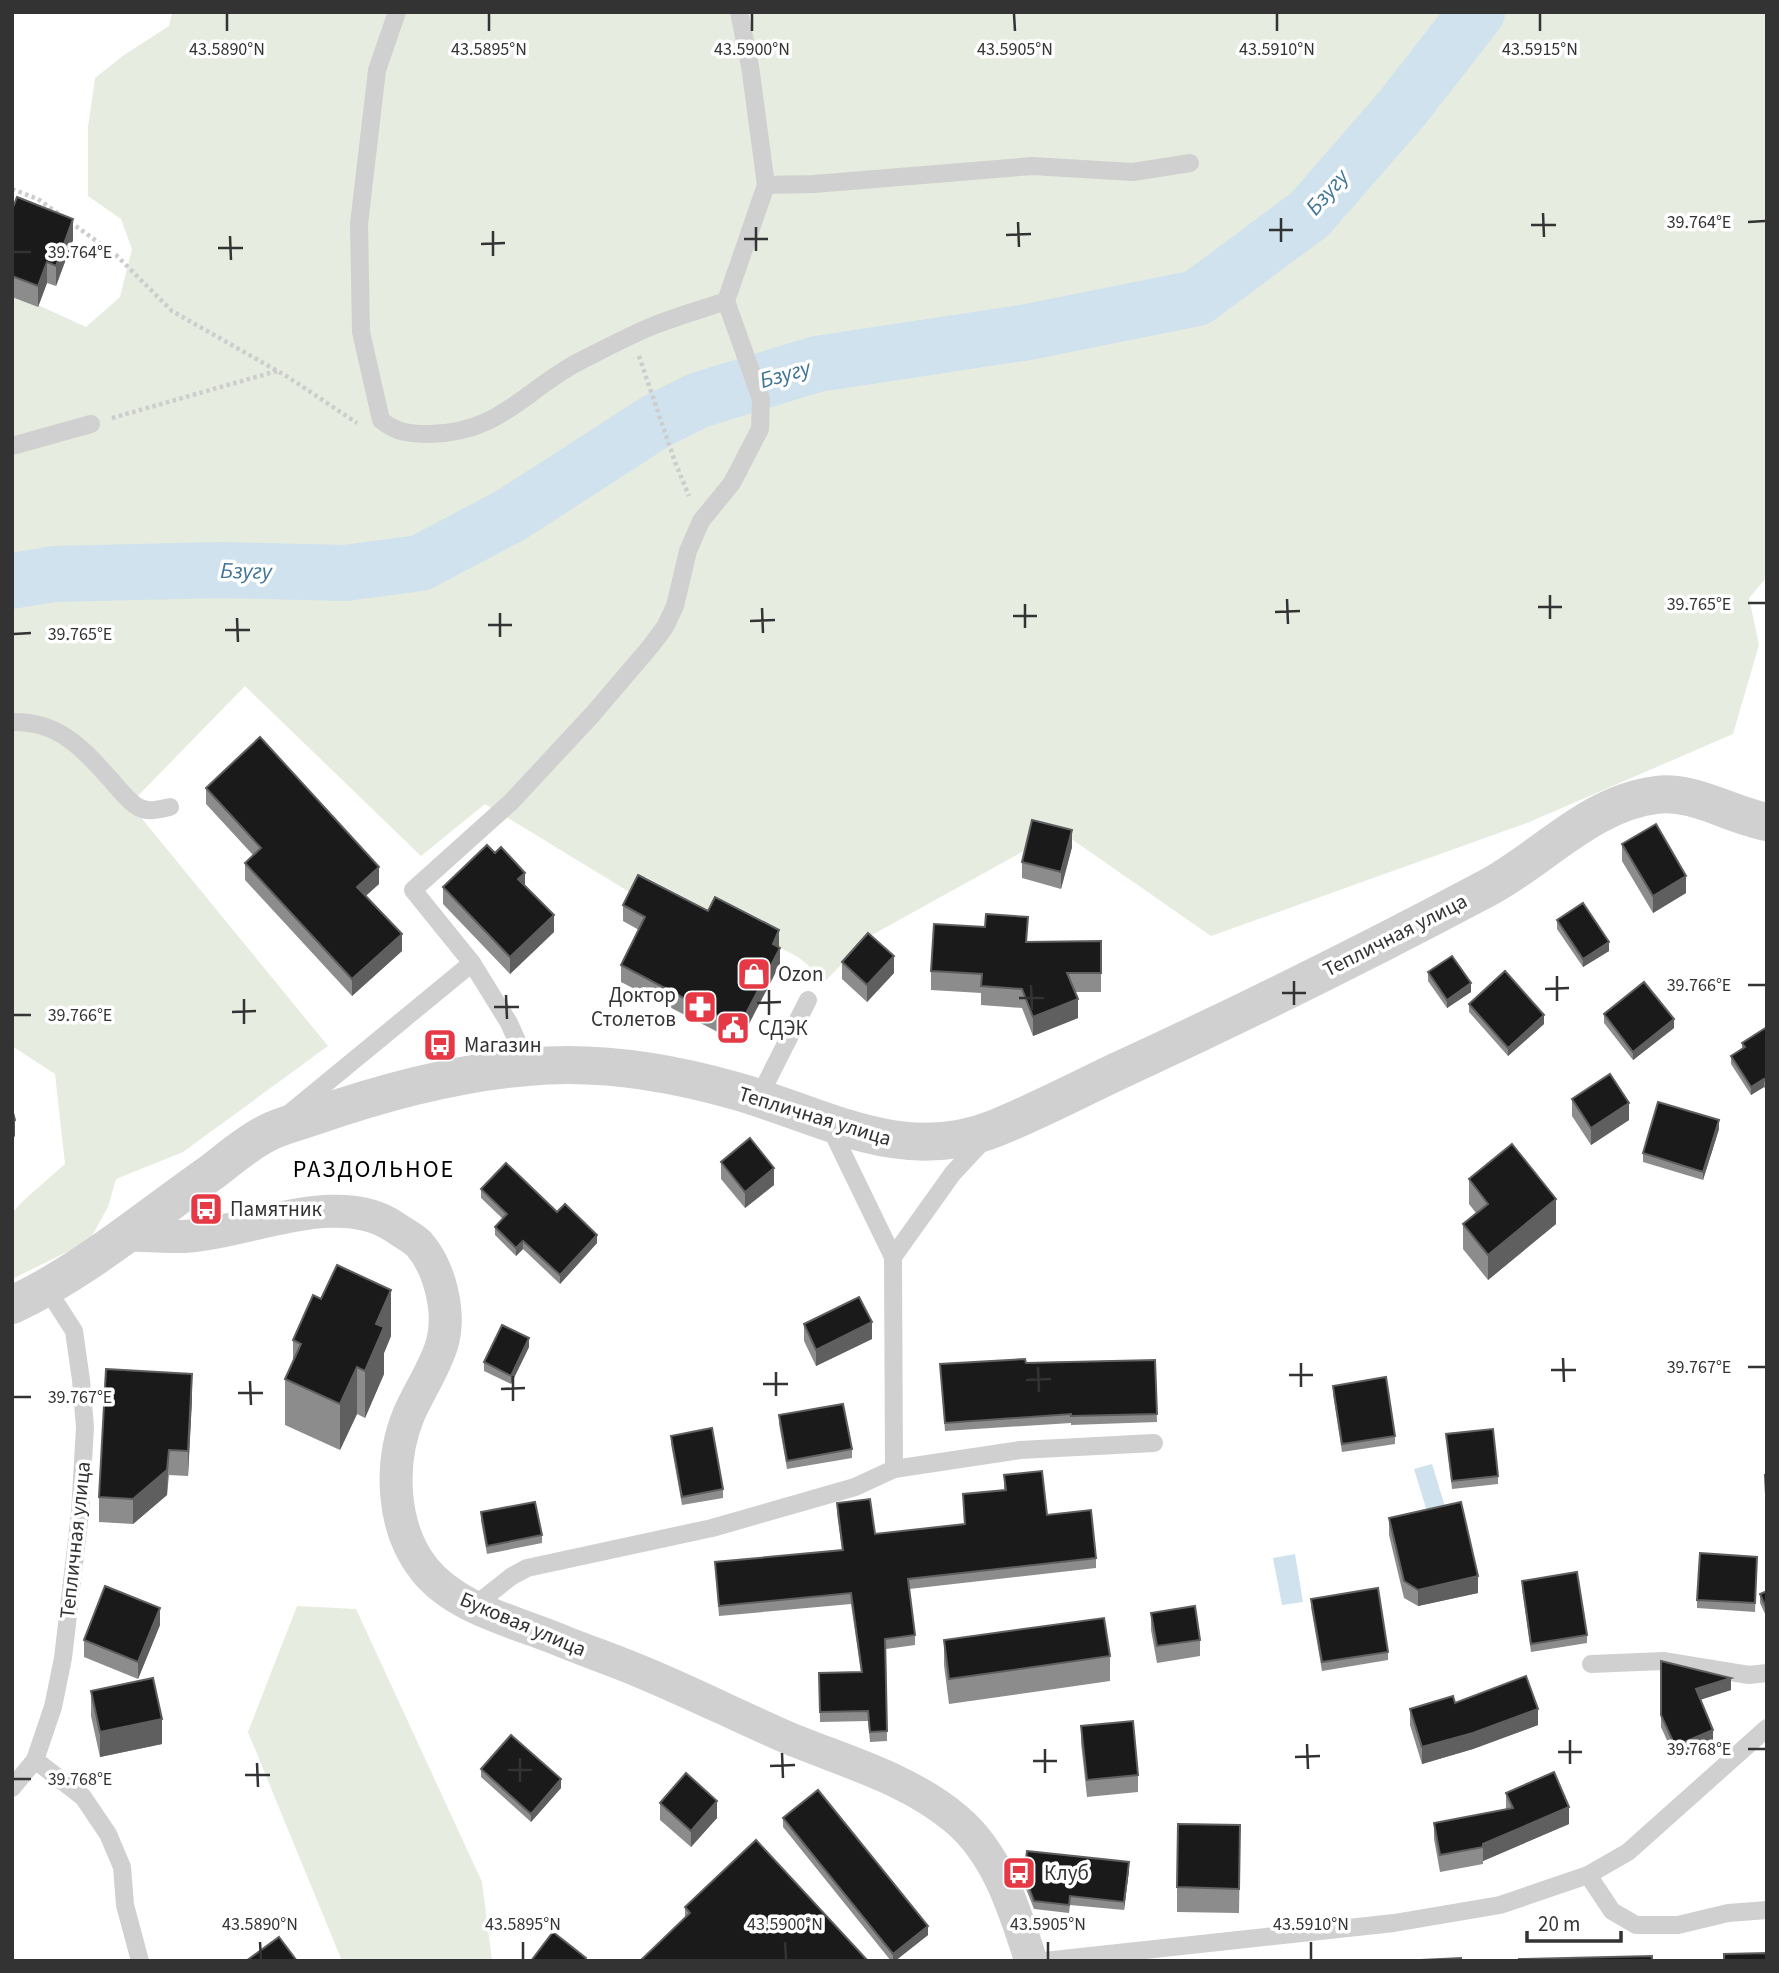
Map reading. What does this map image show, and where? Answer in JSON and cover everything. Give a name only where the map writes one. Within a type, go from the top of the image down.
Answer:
[{"type":"street","name":"Тепличная улица","points":[[12,1306],[47,1289],[127,1235],[267,1132],[336,1109],[441,1081],[527,1066],[601,1065],[713,1086],[828,1124],[898,1141],[950,1140],[992,1130],[1224,1023],[1508,876],[1597,814],[1652,795],[1671,794],[1689,797],[1761,826]]},
{"type":"street","name":"Буковая улица","points":[[127,1235],[191,1236],[329,1210],[364,1213],[391,1224],[419,1244],[439,1279],[445,1306],[443,1343],[408,1418],[398,1456],[398,1505],[407,1541],[423,1568],[444,1591],[474,1606],[645,1673],[926,1797],[958,1820],[979,1843],[1001,1880],[1031,1961]]},
{"type":"lane","points":[[397,12],[377,70],[359,224],[361,332],[381,420],[392,429],[408,434],[441,434],[473,429],[496,418],[567,368],[655,325],[726,301]]},
{"type":"lane","points":[[527,1066],[509,1023],[472,963],[413,890],[511,802],[592,715],[650,647],[676,607],[688,551],[701,521],[732,482],[760,429],[761,399],[726,301],[766,185],[750,66],[739,12]]},
{"type":"lane","points":[[766,185],[814,184],[1032,166],[1133,172],[1190,163]]},
{"type":"lane","points":[[12,446],[91,424]]},
{"type":"lane","points":[[12,722],[26,722],[57,730],[84,749],[138,807],[152,811],[170,807]]},
{"type":"lane","points":[[267,1132],[472,963]]},
{"type":"lane","points":[[758,1099],[808,1000]]},
{"type":"lane","points":[[828,1124],[893,1257],[894,1469]]},
{"type":"lane","points":[[893,1257],[953,1173],[992,1130]]},
{"type":"lane","name":"Тепличная улица","points":[[12,1788],[35,1760],[53,1707],[63,1658],[80,1513],[85,1427],[74,1331],[47,1289]]},
{"type":"lane","points":[[474,1606],[512,1576],[527,1568],[712,1528],[855,1487],[894,1469],[1020,1450],[1154,1443]]},
{"type":"lane","points":[[1591,1664],[1662,1661],[1749,1675],[1767,1673]]},
{"type":"lane","points":[[1044,1961],[1394,1923],[1500,1905],[1588,1875],[1628,1853],[1767,1728]]},
{"type":"lane","points":[[35,1760],[83,1797],[108,1833],[122,1867],[125,1905],[140,1961]]},
{"type":"lane","points":[[1588,1875],[1612,1911],[1636,1925],[1678,1924],[1728,1913],[1767,1910]]},
{"type":"path","points":[[12,189],[37,199],[116,255],[172,311],[277,371],[356,423],[392,429]]},
{"type":"path","points":[[629,337],[638,354],[675,462],[701,521]]},
{"type":"path","points":[[91,424],[277,371]]},
{"type":"shaded area","points":[[172,12],[1767,12],[1767,577],[1749,598],[1759,645],[1733,734],[1527,823],[1211,936],[1060,831],[870,936],[826,980],[798,957],[646,877],[631,893],[485,804],[421,856],[245,686],[130,804],[328,1046],[183,1152],[116,1179],[108,1207],[89,1241],[12,1279],[12,1213],[65,1164],[55,1074],[12,1046],[12,278],[29,301],[86,327],[120,297],[132,249],[121,219],[88,196],[88,127],[95,78],[124,55],[169,26]]},
{"type":"shaded area","points":[[297,1606],[356,1609],[482,1882],[492,1961],[342,1961],[248,1732]]},
{"type":"water","points":[[1432,1464],[1447,1513],[1429,1518],[1414,1469]]},
{"type":"water","points":[[1295,1554],[1303,1602],[1282,1605],[1273,1558]]},
{"type":"building","points":[[17,197],[73,219],[56,266],[47,262],[38,286],[12,276],[12,210]]},
{"type":"building","points":[[260,737],[379,867],[357,887],[402,934],[352,979],[245,863],[261,848],[206,788]]},
{"type":"building","points":[[1032,820],[1072,830],[1061,872],[1022,862]]},
{"type":"building","points":[[1656,824],[1686,876],[1653,896],[1622,844]]},
{"type":"building","points":[[487,845],[495,853],[501,847],[525,873],[518,879],[554,915],[510,957],[443,887]]},
{"type":"building","points":[[638,875],[708,911],[715,897],[779,930],[773,944],[780,948],[739,1027],[621,965],[645,917],[623,905]]},
{"type":"building","points":[[1583,903],[1609,942],[1583,959],[1557,920]]},
{"type":"building","points":[[986,914],[1028,917],[1026,942],[1101,941],[1101,973],[1067,973],[1078,999],[1033,1017],[1022,989],[981,986],[982,974],[931,971],[934,924],[985,927]]},
{"type":"building","points":[[868,933],[894,956],[867,985],[842,962]]},
{"type":"building","points":[[1452,956],[1471,983],[1447,1000],[1428,972]]},
{"type":"building","points":[[1505,971],[1544,1015],[1508,1048],[1469,1004]]},
{"type":"building","points":[[1644,982],[1674,1019],[1633,1052],[1604,1014]]},
{"type":"building","points":[[1767,1027],[1767,1084],[1764,1079],[1751,1087],[1731,1056],[1745,1047],[1742,1043]]},
{"type":"building","points":[[1610,1074],[1629,1103],[1591,1128],[1572,1099]]},
{"type":"building","points":[[1658,1102],[1719,1120],[1703,1172],[1643,1153]]},
{"type":"building","points":[[750,1138],[774,1168],[745,1192],[721,1162]]},
{"type":"building","points":[[1512,1144],[1556,1199],[1488,1255],[1463,1224],[1488,1204],[1469,1179]]},
{"type":"building","points":[[506,1163],[557,1212],[565,1204],[597,1235],[560,1275],[523,1241],[516,1248],[495,1227],[507,1214],[481,1189]]},
{"type":"building","points":[[337,1265],[391,1290],[376,1324],[384,1327],[365,1371],[357,1367],[340,1404],[285,1379],[301,1344],[293,1340],[313,1295],[321,1299]]},
{"type":"building","points":[[859,1297],[872,1322],[816,1350],[804,1324]]},
{"type":"building","points":[[502,1325],[529,1338],[511,1376],[484,1362]]},
{"type":"building","points":[[1025,1359],[1026,1363],[1155,1360],[1157,1414],[1071,1414],[945,1423],[940,1364]]},
{"type":"building","points":[[106,1369],[192,1374],[188,1451],[169,1450],[167,1470],[133,1499],[99,1497]]},
{"type":"building","points":[[1386,1377],[1395,1436],[1342,1444],[1333,1386]]},
{"type":"building","points":[[843,1404],[852,1449],[787,1461],[779,1415]]},
{"type":"building","points":[[712,1428],[723,1489],[682,1497],[671,1436]]},
{"type":"building","points":[[1493,1429],[1498,1476],[1452,1481],[1446,1434]]},
{"type":"building","points":[[1042,1471],[1047,1515],[1091,1510],[1096,1558],[908,1579],[915,1635],[885,1639],[887,1731],[870,1732],[868,1711],[820,1712],[819,1673],[862,1672],[851,1593],[719,1606],[715,1562],[843,1550],[837,1503],[870,1499],[875,1534],[965,1524],[963,1494],[1006,1490],[1004,1475]]},
{"type":"building","points":[[1765,1475],[1767,1475],[1767,1514]]},
{"type":"building","points":[[535,1502],[542,1535],[487,1546],[481,1512]]},
{"type":"building","points":[[1461,1502],[1478,1576],[1418,1590],[1404,1581],[1389,1518]]},
{"type":"building","points":[[1700,1553],[1757,1557],[1755,1603],[1697,1600]]},
{"type":"building","points":[[1577,1572],[1587,1635],[1531,1644],[1522,1581]]},
{"type":"building","points":[[105,1586],[160,1608],[138,1662],[84,1640]]},
{"type":"building","points":[[1378,1588],[1388,1652],[1322,1662],[1311,1599]]},
{"type":"building","points":[[1767,1591],[1767,1610],[1760,1594]]},
{"type":"building","points":[[1195,1606],[1200,1640],[1157,1646],[1151,1613]]},
{"type":"building","points":[[1104,1618],[1110,1656],[949,1679],[944,1640]]},
{"type":"building","points":[[1661,1661],[1731,1678],[1696,1689],[1713,1730],[1675,1746],[1661,1715]]},
{"type":"building","points":[[1526,1676],[1538,1709],[1473,1733],[1422,1747],[1410,1709],[1453,1696],[1455,1703]]},
{"type":"building","points":[[153,1678],[162,1719],[100,1732],[91,1691]]},
{"type":"building","points":[[1133,1721],[1138,1775],[1087,1780],[1081,1726]]},
{"type":"building","points":[[511,1735],[561,1779],[531,1814],[481,1769]]},
{"type":"building","points":[[1554,1772],[1569,1807],[1483,1844],[1483,1847],[1440,1855],[1434,1823],[1513,1808],[1506,1793]]},
{"type":"building","points":[[686,1773],[717,1801],[691,1831],[660,1803]]},
{"type":"building","points":[[818,1790],[928,1926],[893,1954],[783,1818]]},
{"type":"building","points":[[1178,1824],[1240,1825],[1239,1889],[1177,1887]]},
{"type":"building","points":[[756,1840],[868,1961],[640,1961],[690,1913],[685,1907]]},
{"type":"building","points":[[1027,1851],[1129,1862],[1124,1902],[1070,1896],[1069,1905],[1034,1901],[1024,1875]]},
{"type":"building","points":[[553,1932],[586,1958],[584,1961],[531,1961]]},
{"type":"building","points":[[279,1937],[297,1961],[246,1961]]},
{"type":"building","points":[[1767,1953],[1767,1961],[1724,1961],[1724,1954]]},
{"type":"building","points":[[1652,1956],[1652,1961],[1519,1961],[1519,1959]]},
{"type":"building","points":[[1461,1958],[1461,1961],[1400,1961]]},
{"type":"waterway","name":"Бзугу","points":[[12,581],[54,574],[221,570],[345,573],[420,563],[511,515],[655,422],[699,400],[817,364],[1028,332],[1197,298],[1310,214],[1403,107],[1477,12]]},
{"type":"place","name":"Ozon","points":[[754,974]]},
{"type":"place","name":"Доктор Столетов","points":[[700,1007]]},
{"type":"place","name":"СДЭК","points":[[733,1028]]},
{"type":"place","name":"Магазин","points":[[440,1045]]},
{"type":"place","name":"Памятник","points":[[206,1209]]},
{"type":"place","name":"Клуб","points":[[1019,1873]]},
{"type":"district","name":"РАЗДОЛЬНОЕ","points":[[374,1169]]}]
